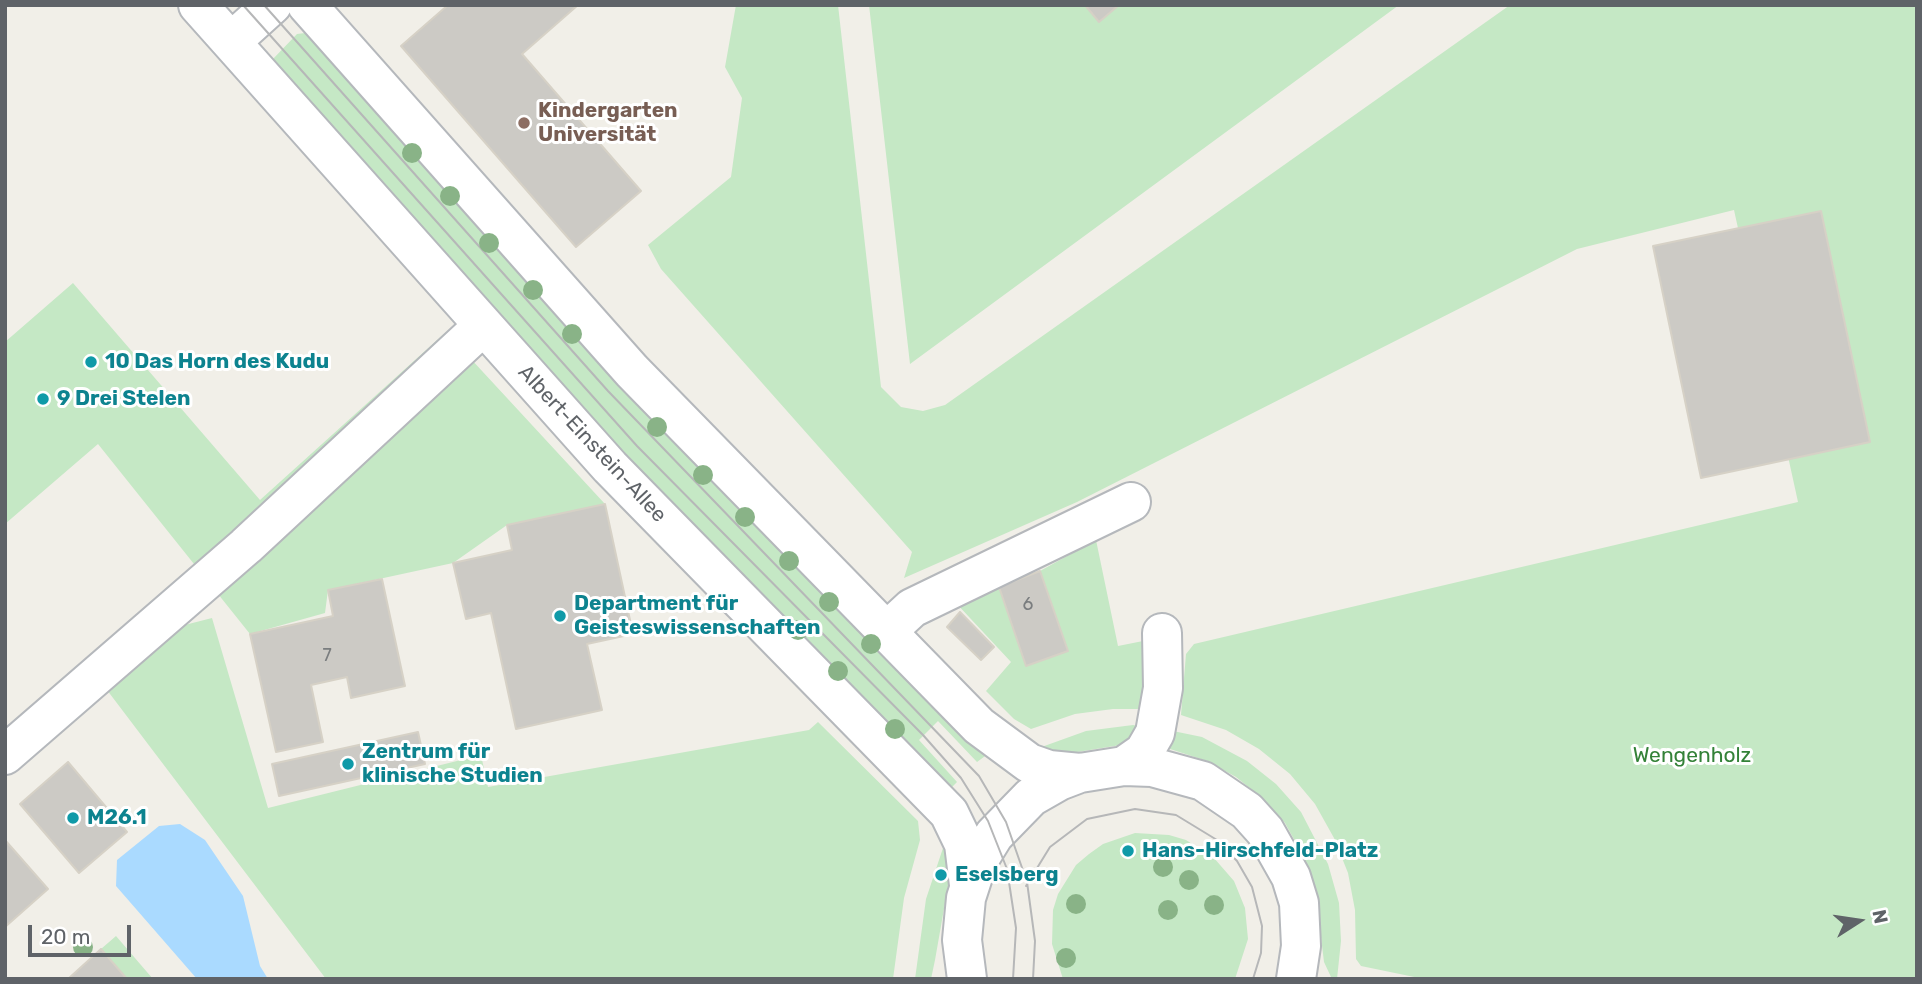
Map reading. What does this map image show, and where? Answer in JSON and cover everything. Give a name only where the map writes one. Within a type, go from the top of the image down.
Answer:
[{"type":"street","name":"Albert-Einstein-Allee","points":[[198,5],[610,467],[949,813],[964,844],[969,885]]},
{"type":"street","points":[[231,42],[272,5]]},
{"type":"street","points":[[307,5],[632,371],[979,726],[1009,752],[1038,767],[1080,773]]},
{"type":"street","points":[[5,755],[246,546],[483,326]]},
{"type":"street","points":[[886,632],[912,608],[1131,502]]},
{"type":"street","points":[[1124,766],[1144,752],[1155,733],[1163,688],[1162,633]]},
{"type":"street","points":[[945,979],[962,926],[969,885],[986,847],[1018,808],[1044,789],[1080,773],[1124,766],[1178,772],[1203,781],[1247,811],[1265,831],[1292,877],[1299,903],[1304,968]]},
{"type":"street","points":[[962,926],[967,979]]},
{"type":"green space","name":"Wengenholz","points":[[736,5],[838,5],[881,387],[901,407],[923,411],[945,405],[1510,5],[1917,5],[1917,979],[1424,979],[1361,966],[1356,959],[1355,910],[1348,873],[1334,838],[1315,804],[1290,774],[1259,749],[1226,730],[1181,715],[1186,654],[1194,644],[1798,502],[1734,210],[1577,249],[1077,502],[904,578],[912,552],[661,269],[648,245],[731,177],[742,98],[725,67]]},
{"type":"green space","points":[[869,5],[1399,5],[910,364]]},
{"type":"green space","points":[[305,33],[992,751],[977,762],[938,721],[919,740],[957,782],[946,793],[667,508],[272,60],[297,34]]},
{"type":"green space","points":[[73,283],[260,500],[446,332],[605,504],[507,525],[453,563],[328,590],[325,613],[250,634],[98,444],[5,524],[5,342]]},
{"type":"green space","points":[[1096,540],[1118,646],[1153,639],[1152,709],[1113,709],[1075,714],[1031,729],[1014,719],[986,691],[1011,662],[956,603],[999,587],[1026,666],[1068,651],[1040,571]]},
{"type":"green space","points":[[212,618],[268,808],[481,755],[488,787],[809,730],[818,722],[918,821],[920,840],[904,898],[893,979],[326,979],[107,690],[173,628]]},
{"type":"green space","points":[[1133,725],[1145,727],[1127,744],[1071,753],[1036,749],[1086,731]]},
{"type":"green space","points":[[1173,731],[1202,737],[1247,761],[1276,784],[1301,812],[1328,864],[1339,903],[1341,941],[1337,979],[1331,977],[1324,962],[1315,888],[1302,854],[1285,823],[1262,798],[1236,777],[1207,761],[1167,748]]},
{"type":"green space","points":[[1135,833],[1169,835],[1186,840],[1214,858],[1234,881],[1245,908],[1248,939],[1235,979],[1063,979],[1052,944],[1053,910],[1058,894],[1076,865],[1089,854],[1103,844]]},
{"type":"green space","points":[[946,839],[951,869],[931,979],[915,979],[926,899]]},
{"type":"green space","points":[[116,936],[153,979],[127,979],[101,949]]},
{"type":"water","points":[[180,824],[205,840],[243,896],[260,966],[268,979],[197,979],[116,886],[117,860],[159,826]]},
{"type":"building","name":"Kindergarten Universität","points":[[448,5],[578,5],[522,54],[641,191],[576,247],[401,46]]},
{"type":"building","points":[[1085,5],[1119,5],[1099,22]]},
{"type":"building","points":[[1821,211],[1870,442],[1701,478],[1653,246]]},
{"type":"building","name":"Department für Geisteswissenschaften","points":[[605,504],[633,634],[587,644],[602,710],[516,729],[491,613],[466,619],[453,563],[512,550],[507,525]]},
{"type":"building","points":[[1040,571],[1068,651],[1026,666],[999,587]]},
{"type":"building","points":[[382,579],[405,686],[351,698],[347,677],[311,685],[323,742],[276,752],[250,634],[333,616],[328,590]]},
{"type":"building","points":[[960,612],[994,647],[981,660],[947,627]]},
{"type":"building","name":"Zentrum für klinische Studien","points":[[418,732],[425,764],[279,796],[272,764]]},
{"type":"building","name":"M26.1","points":[[68,762],[127,832],[79,873],[20,804]]},
{"type":"building","points":[[5,840],[48,889],[5,927]]},
{"type":"building","points":[[101,949],[127,979],[68,979]]},
{"type":"tram line","points":[[243,5],[637,446],[923,735],[961,778],[988,821],[1007,869],[1016,928],[1013,979]]},
{"type":"tram line","points":[[264,5],[608,391],[979,776],[1006,822],[1027,882],[1035,941],[1033,979]]},
{"type":"tram line","points":[[1026,886],[1050,847],[1087,819],[1135,809],[1176,815],[1217,840],[1237,861],[1252,887],[1262,926],[1261,953],[1253,979]]},
{"type":"place","name":"Kindergarten Universität","points":[[524,123]]},
{"type":"place","name":"10 Das Horn des Kudu","points":[[91,362]]},
{"type":"place","name":"9 Drei Stelen","points":[[43,399]]},
{"type":"place","name":"Department für Geisteswissenschaften","points":[[560,616]]},
{"type":"place","name":"Zentrum für klinische Studien","points":[[348,764]]},
{"type":"place","name":"M26.1","points":[[73,818]]},
{"type":"place","name":"Hans-Hirschfeld-Platz","points":[[1128,851]]},
{"type":"place","name":"Eselsberg","points":[[941,875]]}]
